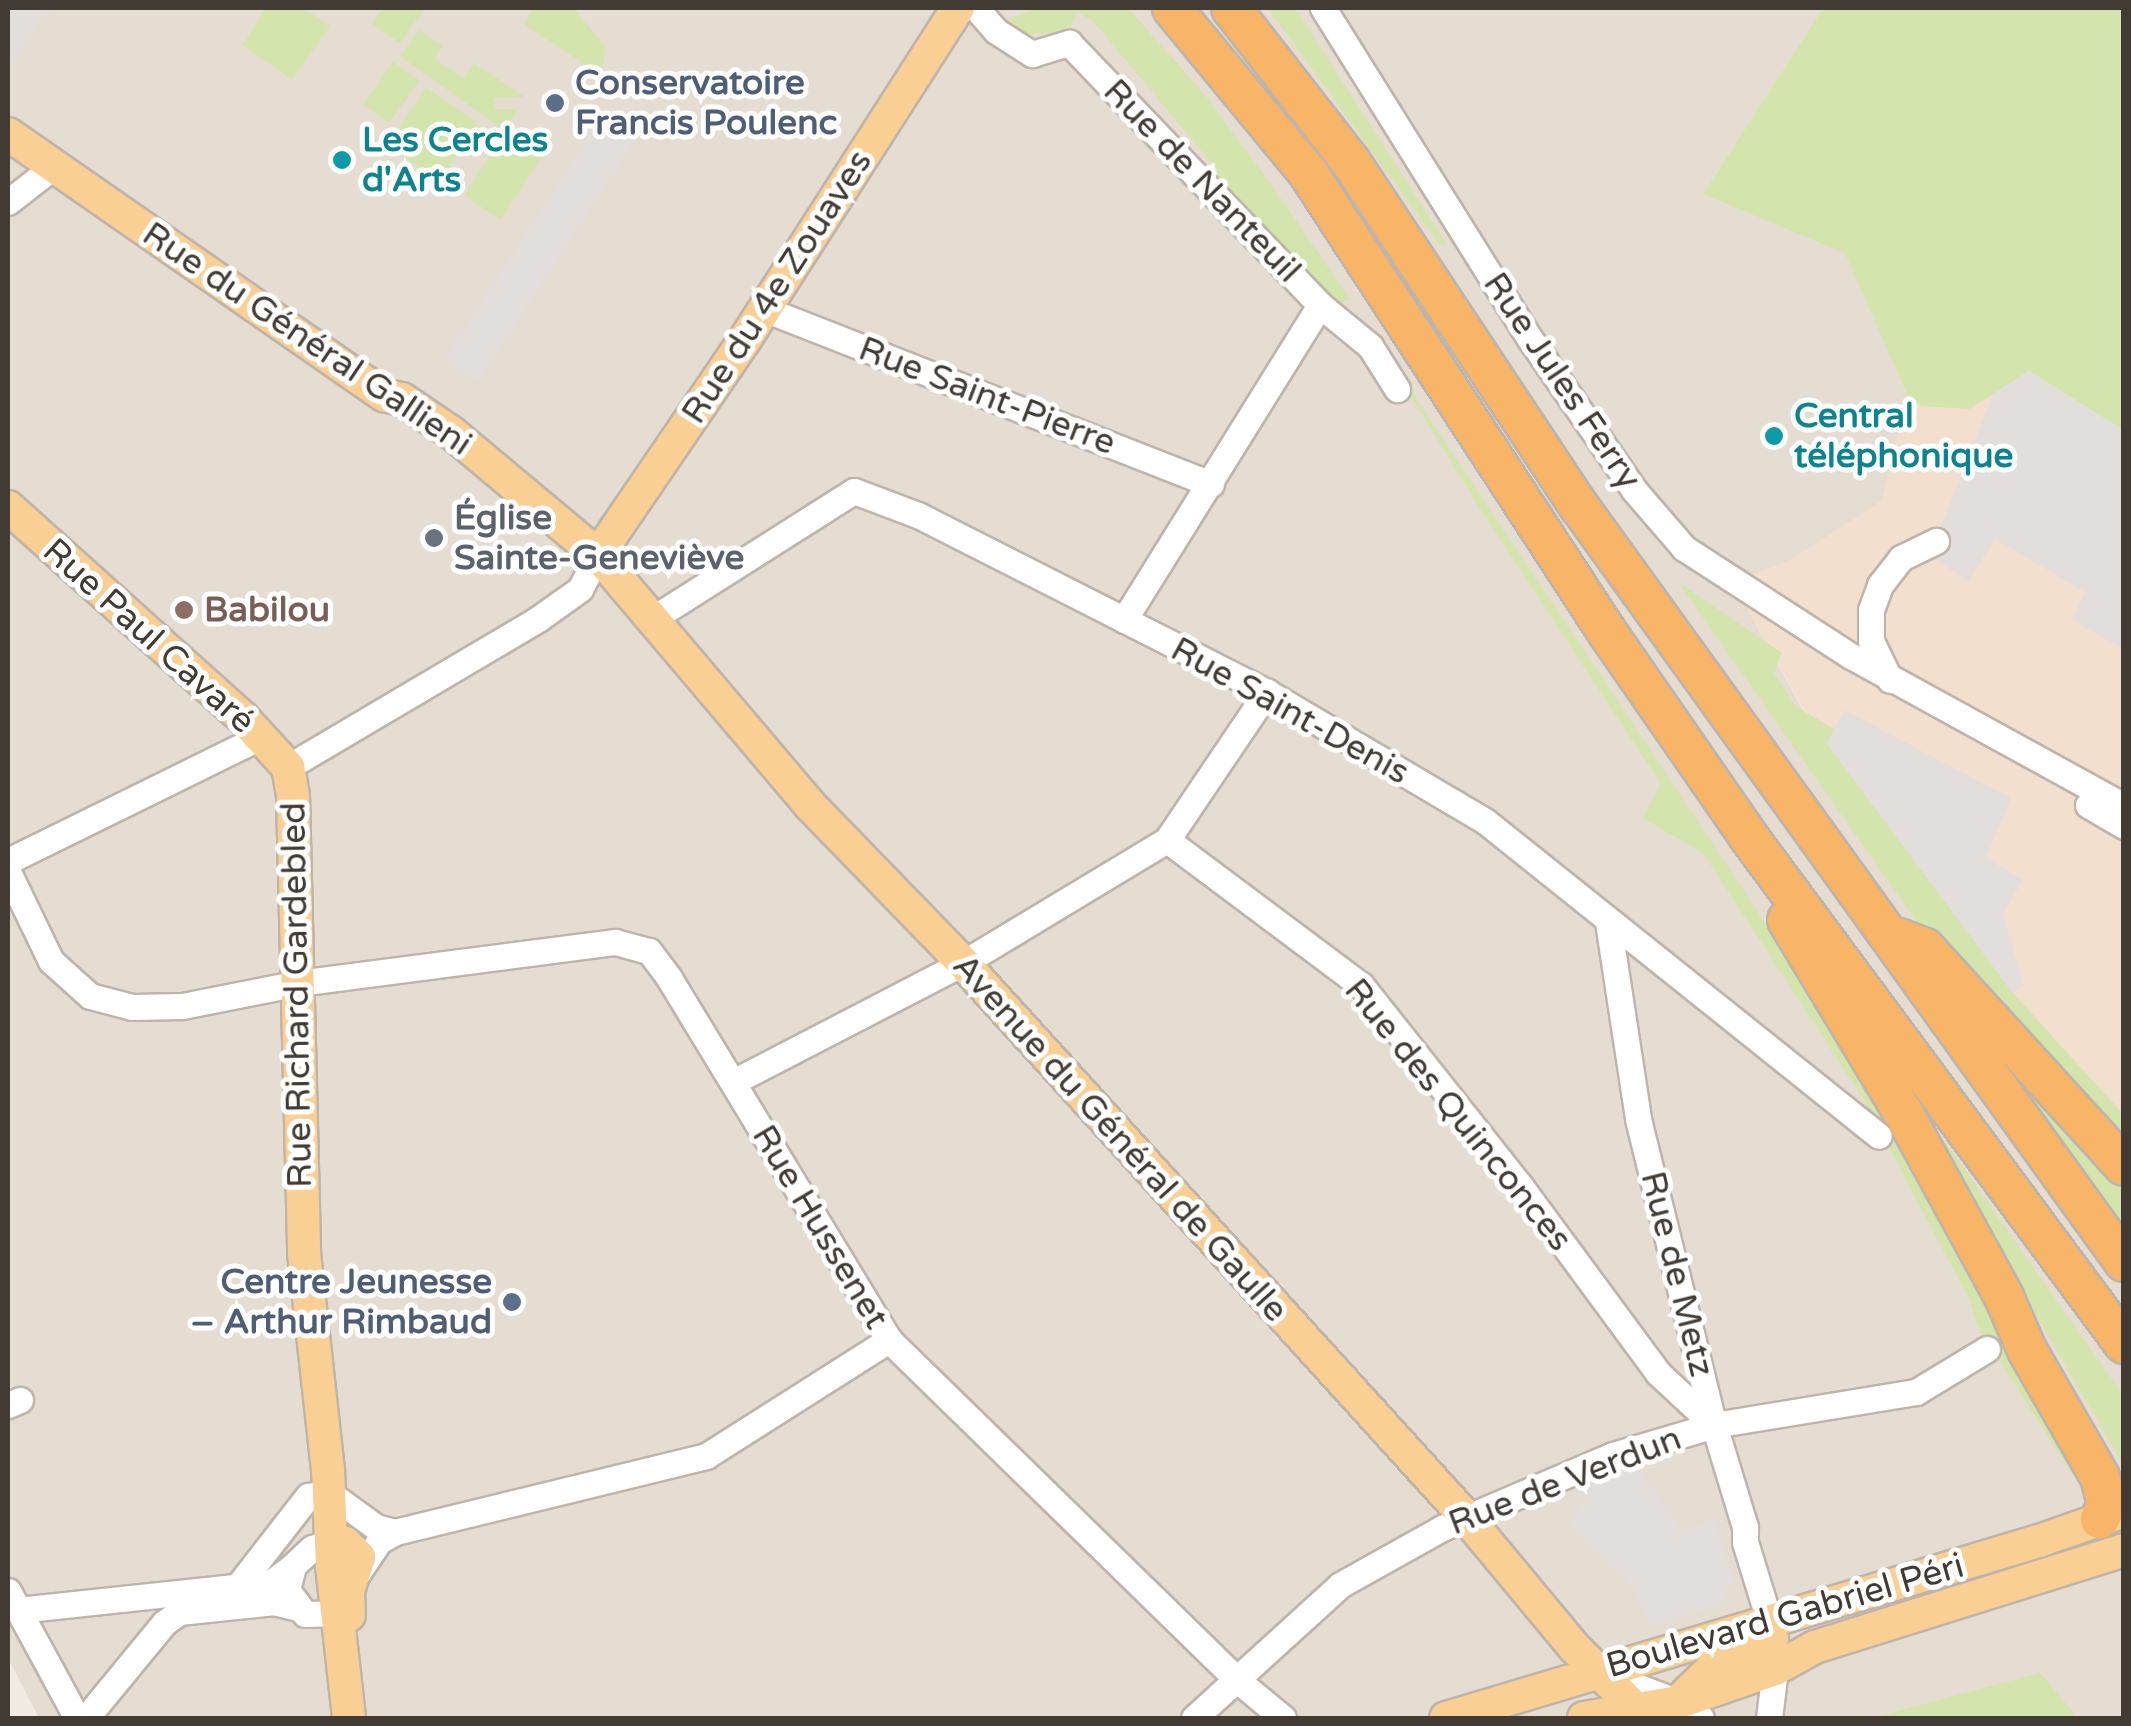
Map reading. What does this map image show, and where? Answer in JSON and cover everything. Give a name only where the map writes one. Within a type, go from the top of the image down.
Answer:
[{"type":"highway","points":[[1172,8],[1308,174],[1607,632],[1748,836],[2124,1344]]},
{"type":"highway","points":[[1231,8],[1351,162],[1579,506],[2124,1262]]},
{"type":"highway","points":[[1748,836],[1799,946],[1904,1114],[2004,1297],[2040,1343],[2116,1507]]},
{"type":"highway","points":[[1883,931],[1926,948],[2124,1166]]},
{"type":"main road","name":"Rue du 4e Zouaves","points":[[598,555],[964,10]]},
{"type":"main road","name":"Rue du Général Gallieni","points":[[8,134],[372,388],[402,398],[452,433],[598,555]]},
{"type":"main road","name":"Rue Paul Cavaré","points":[[8,507],[288,767]]},
{"type":"main road","name":"Avenue du Général de Gaulle","points":[[598,555],[810,804],[963,962],[1466,1517],[1597,1671],[1641,1714]]},
{"type":"main road","name":"Rue Richard Gardebled","points":[[288,767],[293,796],[304,1253],[329,1493],[330,1542],[360,1718]]},
{"type":"main road","name":"Boulevard Gabriel Péri","points":[[1446,1718],[1986,1556],[2116,1507]]},
{"type":"main road","points":[[330,1542],[345,1544],[356,1551],[357,1574]]},
{"type":"main road","name":"Boulevard Gabriel Péri","points":[[1584,1718],[1686,1713],[1815,1647],[2124,1550]]},
{"type":"main road","points":[[1686,1713],[1722,1659],[1793,1630],[1950,1577],[1986,1556]]},
{"type":"main road","name":"Rue Richard Gardebled","points":[[349,1718],[342,1614],[357,1574]]},
{"type":"main road","points":[[1515,1718],[1556,1706],[1597,1671]]},
{"type":"street","name":"Rue Jules Ferry","points":[[1323,8],[1530,340],[1634,490],[1684,548],[1885,675],[2124,806]]},
{"type":"street","name":"Rue de Nanteuil","points":[[964,10],[1032,54],[1070,43],[1320,304],[1124,620]]},
{"type":"street","points":[[8,202],[54,166]]},
{"type":"street","points":[[1320,304],[1370,346],[1398,389]]},
{"type":"street","name":"Rue Saint-Pierre","points":[[764,309],[1210,484]]},
{"type":"street","name":"Rue Saint-Denis","points":[[652,620],[854,491],[918,515],[1267,692],[1485,822],[1879,1136]]},
{"type":"street","points":[[1885,675],[1869,625],[1880,585],[1900,558],[1936,541]]},
{"type":"street","name":"Rue Richard Gardebled","points":[[288,767],[538,619],[580,589],[598,555]]},
{"type":"street","name":"Rue Jules Ferry","points":[[1885,675],[1913,702],[2124,826]]},
{"type":"street","points":[[733,1082],[963,962],[1167,840],[1267,692]]},
{"type":"street","points":[[8,861],[260,737]]},
{"type":"street","name":"Rue des Quinconces","points":[[1167,840],[1360,985],[1521,1187],[1658,1373],[1714,1425]]},
{"type":"street","name":"Rue Hussenet","points":[[8,872],[38,941],[52,961],[90,996],[132,1007],[156,1008],[298,983],[614,942],[649,951],[889,1340],[1236,1679],[1284,1718]]},
{"type":"street","name":"Rue de Metz","points":[[1608,922],[1638,1119],[1714,1425],[1768,1620]]},
{"type":"street","points":[[357,1574],[379,1541],[395,1532],[706,1456],[889,1340]]},
{"type":"street","name":"Rue de Verdun","points":[[1194,1718],[1340,1585],[1466,1517],[1613,1455],[1714,1425],[1916,1392],[1987,1349]]},
{"type":"street","points":[[238,1586],[304,1499],[329,1493],[376,1527],[395,1532]]},
{"type":"street","points":[[77,1718],[13,1600],[270,1582],[312,1548],[330,1542]]},
{"type":"street","points":[[293,1566],[287,1590],[298,1608]]},
{"type":"street","points":[[86,1718],[164,1623],[179,1612],[274,1602],[314,1616],[342,1614]]},
{"type":"street","points":[[1769,1718],[1775,1668]]},
{"type":"street","points":[[1597,1671],[1686,1713]]},
{"type":"shaded area","points":[[8,8],[1823,8],[1703,194],[1845,252],[1908,397],[1882,501],[1791,561],[1732,581],[1928,938],[2123,1270],[2123,1718],[39,1718],[8,1658]]},
{"type":"shaded area","points":[[8,8],[50,8],[8,67]]},
{"type":"shaded area","points":[[602,117],[636,139],[478,382],[444,360]]},
{"type":"shaded area","points":[[2029,371],[2123,430],[2123,1130],[2010,1005],[1842,777],[1731,581],[1787,562],[1882,501],[1908,397],[1921,406]]},
{"type":"shaded area","points":[[2029,371],[2123,430],[2123,649],[2072,620],[2085,592],[1995,539],[1968,581],[1930,556],[1993,394]]},
{"type":"shaded area","points":[[1844,710],[2011,798],[1986,858],[2023,880],[2003,913],[2023,985],[2013,993],[1827,744]]},
{"type":"shaded area","points":[[1639,1469],[1682,1532],[1713,1518],[1734,1579],[1720,1605],[1650,1626],[1633,1586],[1568,1524],[1599,1476]]},
{"type":"green space","points":[[265,8],[303,8],[330,26],[292,80],[243,45]]},
{"type":"green space","points":[[383,8],[425,8],[400,43],[372,24]]},
{"type":"green space","points":[[532,8],[573,8],[605,46],[604,61],[597,72],[525,25]]},
{"type":"green space","points":[[1036,8],[1128,8],[1205,95],[1350,299],[1338,303],[1216,184],[1214,166],[1093,21],[1077,12],[1069,31],[1020,35],[1009,19]]},
{"type":"green space","points":[[1268,8],[1295,8],[1448,246],[1439,244]]},
{"type":"green space","points":[[1823,8],[2123,8],[2123,430],[2029,371],[1969,409],[1921,406],[1908,397],[1845,253],[1703,194]]},
{"type":"green space","points":[[419,30],[443,46],[435,59],[463,78],[474,63],[525,97],[494,98],[495,109],[518,109],[504,130],[400,56]]},
{"type":"green space","points":[[393,62],[419,80],[389,123],[363,105]]},
{"type":"green space","points":[[426,87],[479,124],[448,168],[443,165],[434,177],[387,145]]},
{"type":"green space","points":[[506,131],[543,155],[501,220],[464,196]]},
{"type":"green space","points":[[1363,319],[1754,906],[1850,1059],[1937,1211],[2082,1489],[1977,1326],[1970,1301],[1864,1100],[1703,853],[1643,818],[1661,784],[1479,507]]},
{"type":"green space","points":[[1678,582],[1782,653],[1774,673],[1795,706],[1834,729],[1827,744],[2013,993],[2123,1114],[2123,1145],[1928,938]]},
{"type":"green space","points":[[2032,1087],[2123,1186],[2123,1228],[2023,1094]]},
{"type":"green space","points":[[1932,1123],[2123,1395],[2123,1464],[1931,1135]]},
{"type":"green space","points":[[2040,1673],[2078,1718],[1873,1718]]},
{"type":"place","name":"Conservatoire Francis Poulenc","points":[[555,103]]},
{"type":"place","name":"Les Cercles d'Arts","points":[[342,160]]},
{"type":"place","name":"Central téléphonique","points":[[1774,436]]},
{"type":"place","name":"Église Sainte-Geneviève","points":[[434,538]]},
{"type":"place","name":"Babilou","points":[[184,610]]},
{"type":"place","name":"Centre Jeunesse – Arthur Rimbaud","points":[[512,1302]]}]
